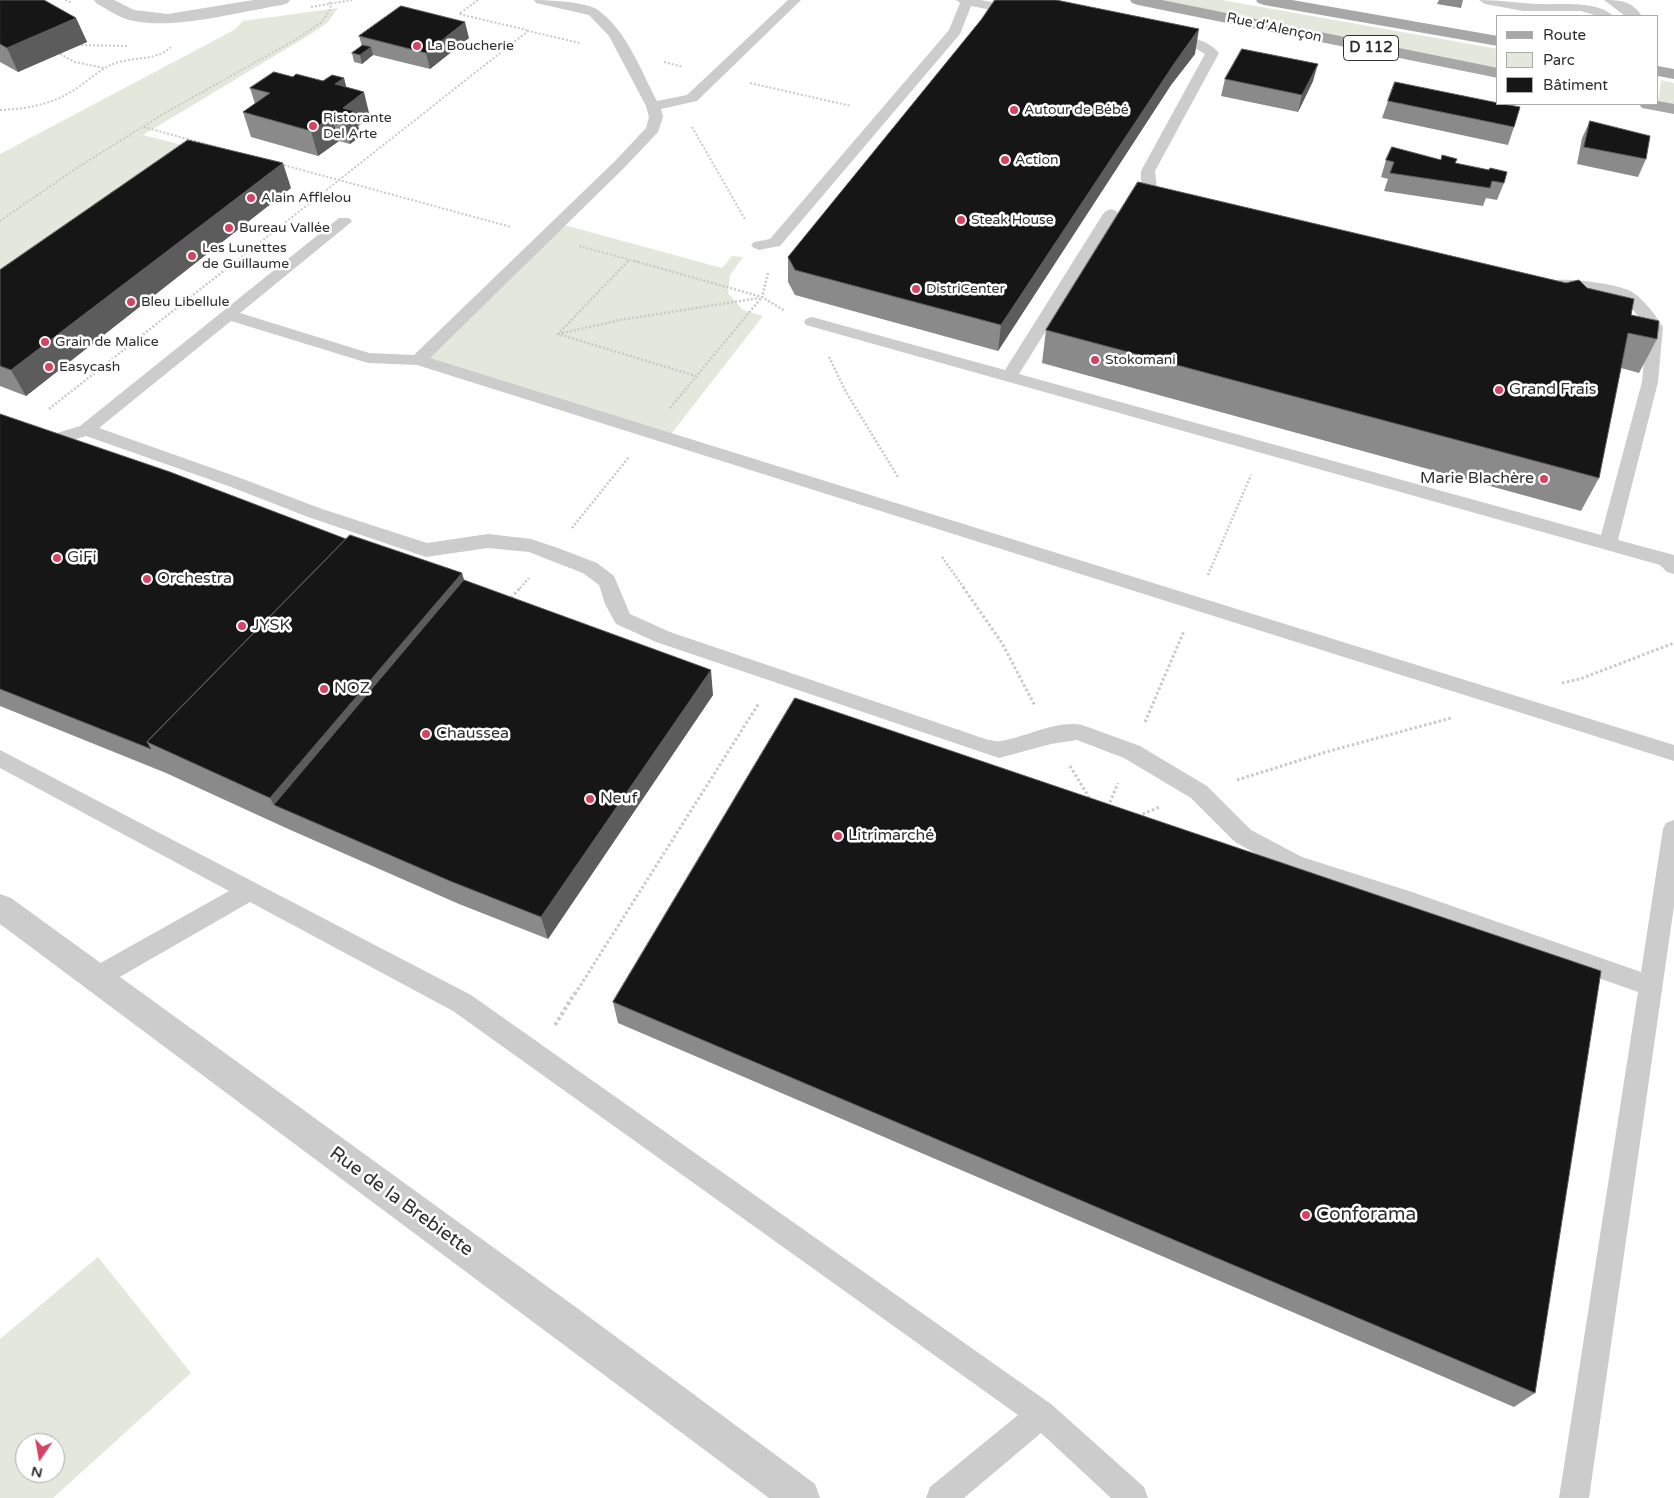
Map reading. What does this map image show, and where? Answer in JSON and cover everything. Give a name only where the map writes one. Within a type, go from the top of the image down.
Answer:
[{"type":"main road","name":"Rue d'Alençon","points":[[1138,0],[1496,74]]},
{"type":"main road","name":"Rue d'Alençon","points":[[1264,0],[1496,41]]},
{"type":"main road","points":[[1659,71],[1674,74]]},
{"type":"main road","points":[[1653,105],[1674,109]]},
{"type":"street","points":[[102,0],[129,14],[147,18],[168,18],[282,0]]},
{"type":"street","points":[[1612,0],[1628,9],[1633,15]]},
{"type":"street","name":"Rue de la Brebiette","points":[[0,907],[801,1498]]},
{"type":"lane","points":[[418,360],[653,129],[656,117],[653,106],[615,34],[596,9],[540,0]]},
{"type":"lane","points":[[653,106],[692,98],[795,0]]},
{"type":"lane","points":[[1485,0],[1536,8],[1577,4],[1600,10],[1606,15]]},
{"type":"lane","points":[[760,245],[775,243],[955,32],[964,1],[1034,14]]},
{"type":"lane","points":[[1158,36],[1196,44],[1208,48],[1212,53],[1148,171],[1147,184],[1150,192],[1160,199],[1183,206]]},
{"type":"lane","points":[[1009,377],[1112,214]]},
{"type":"lane","points":[[63,437],[86,430],[344,222]]},
{"type":"lane","points":[[1545,284],[1591,287],[1625,294],[1639,306],[1654,327],[1650,382],[1608,544]]},
{"type":"lane","points":[[230,315],[368,358],[418,360],[1674,753]]},
{"type":"lane","points":[[812,322],[1667,560],[1674,567]]},
{"type":"lane","points":[[86,430],[237,483],[314,513],[426,550],[488,541],[531,546],[551,552],[590,568],[607,581],[615,604],[623,619],[663,637],[953,736],[999,750],[1051,736],[1078,732],[1132,752],[1199,792],[1243,836],[1295,864],[1412,902],[1651,986]]},
{"type":"lane","points":[[0,758],[462,1003],[1041,1414],[1134,1498]]},
{"type":"lane","points":[[1574,1498],[1644,1018],[1651,986],[1674,829]]},
{"type":"lane","points":[[96,978],[250,890]]},
{"type":"lane","points":[[941,1498],[1041,1414]]},
{"type":"path","points":[[0,221],[75,169],[295,40],[322,22],[331,8],[329,0]]},
{"type":"path","points":[[478,0],[459,14],[627,55],[885,114]]},
{"type":"path","points":[[45,412],[528,31]]},
{"type":"path","points":[[0,110],[38,106],[56,100],[70,93],[104,68],[117,62],[162,55],[173,44]]},
{"type":"path","points":[[81,45],[129,46]]},
{"type":"path","points":[[60,54],[65,59],[73,62],[104,68]]},
{"type":"path","points":[[675,102],[706,150],[770,264],[762,297]]},
{"type":"path","points":[[144,127],[218,147]]},
{"type":"path","points":[[274,163],[762,297],[790,314],[812,322],[846,392],[895,472],[938,551],[1002,643],[1051,736],[1094,806]]},
{"type":"path","points":[[558,334],[629,260]]},
{"type":"path","points":[[558,334],[620,320],[762,297]]},
{"type":"path","points":[[558,334],[696,376]]},
{"type":"path","points":[[1562,684],[1580,680],[1674,643]]},
{"type":"path","points":[[1133,818],[1199,792],[1326,752],[1456,716],[1497,698]]},
{"type":"path","points":[[536,1056],[762,699]]},
{"type":"green space","points":[[1146,0],[1222,0],[1496,49],[1496,70]]},
{"type":"green space","points":[[338,8],[327,23],[311,34],[143,135],[194,148],[0,287],[0,154],[234,30],[243,21]]},
{"type":"green space","points":[[1661,80],[1674,83],[1674,106],[1659,103]]},
{"type":"green space","points":[[557,223],[722,268],[732,256],[743,257],[730,275],[728,293],[743,310],[763,316],[668,438],[418,360]]},
{"type":"green space","points":[[98,1257],[191,1373],[53,1498],[0,1498],[0,1339]]},
{"type":"building","points":[[0,0],[44,0],[76,18],[7,48],[0,44]]},
{"type":"building","points":[[995,0],[1056,0],[1199,29],[1001,325],[795,270],[788,257],[981,20]]},
{"type":"building","points":[[401,6],[465,22],[426,53],[359,36]]},
{"type":"building","points":[[363,45],[371,47],[360,55],[352,53]]},
{"type":"building","points":[[1242,49],[1318,64],[1302,95],[1225,79]]},
{"type":"building","points":[[274,72],[293,77],[296,74],[323,81],[332,75],[344,78],[335,84],[364,92],[343,108],[354,111],[343,119],[332,116],[311,131],[243,112],[270,93],[250,88]]},
{"type":"building","points":[[1395,82],[1496,103],[1496,105],[1520,107],[1514,127],[1388,101]]},
{"type":"building","points":[[1590,121],[1650,136],[1646,159],[1584,147]]},
{"type":"building","points":[[188,140],[283,163],[11,370],[0,366],[0,270]]},
{"type":"building","points":[[1392,147],[1441,160],[1442,155],[1457,159],[1455,163],[1507,172],[1504,183],[1492,181],[1490,188],[1390,173],[1394,162],[1386,160]]},
{"type":"building","points":[[1138,182],[1566,283],[1579,280],[1587,288],[1634,299],[1631,315],[1659,321],[1657,339],[1628,333],[1599,478],[1046,330]]},
{"type":"building","points":[[0,414],[170,472],[346,539],[147,742],[151,749],[0,689]]},
{"type":"building","name":"NOZ","points":[[350,535],[462,573],[270,798],[147,742]]},
{"type":"building","points":[[464,580],[711,670],[541,917],[450,881],[274,805]]},
{"type":"building","name":"Conforama","points":[[795,698],[1601,971],[1535,1393],[613,1002]]},
{"type":"place","name":"La Boucherie","points":[[417,46]]},
{"type":"place","name":"Autour de Bébé","points":[[1014,110]]},
{"type":"place","name":"Ristorante Del Arte","points":[[313,126]]},
{"type":"place","name":"Action","points":[[1005,160]]},
{"type":"place","name":"Alain Afflelou","points":[[251,198]]},
{"type":"place","name":"Steak House","points":[[961,220]]},
{"type":"place","name":"Bureau Vallée","points":[[229,228]]},
{"type":"place","name":"Les Lunettes de Guillaume","points":[[192,256]]},
{"type":"place","name":"DistriCenter","points":[[916,289]]},
{"type":"place","name":"Bleu Libellule","points":[[131,302]]},
{"type":"place","name":"Grain de Malice","points":[[45,342]]},
{"type":"place","name":"Stokomani","points":[[1095,360]]},
{"type":"place","name":"Easycash","points":[[49,367]]},
{"type":"place","name":"Grand Frais","points":[[1499,390]]},
{"type":"place","name":"Marie Blachère","points":[[1544,479]]},
{"type":"place","name":"GiFi","points":[[57,558]]},
{"type":"place","name":"Orchestra","points":[[147,579]]},
{"type":"place","name":"JYSK","points":[[242,626]]},
{"type":"place","name":"NOZ","points":[[324,689]]},
{"type":"place","name":"Chaussea","points":[[426,734]]},
{"type":"place","name":"Neuf","points":[[590,799]]},
{"type":"place","name":"Litrimarché","points":[[838,836]]},
{"type":"place","name":"Conforama","points":[[1306,1215]]}]
